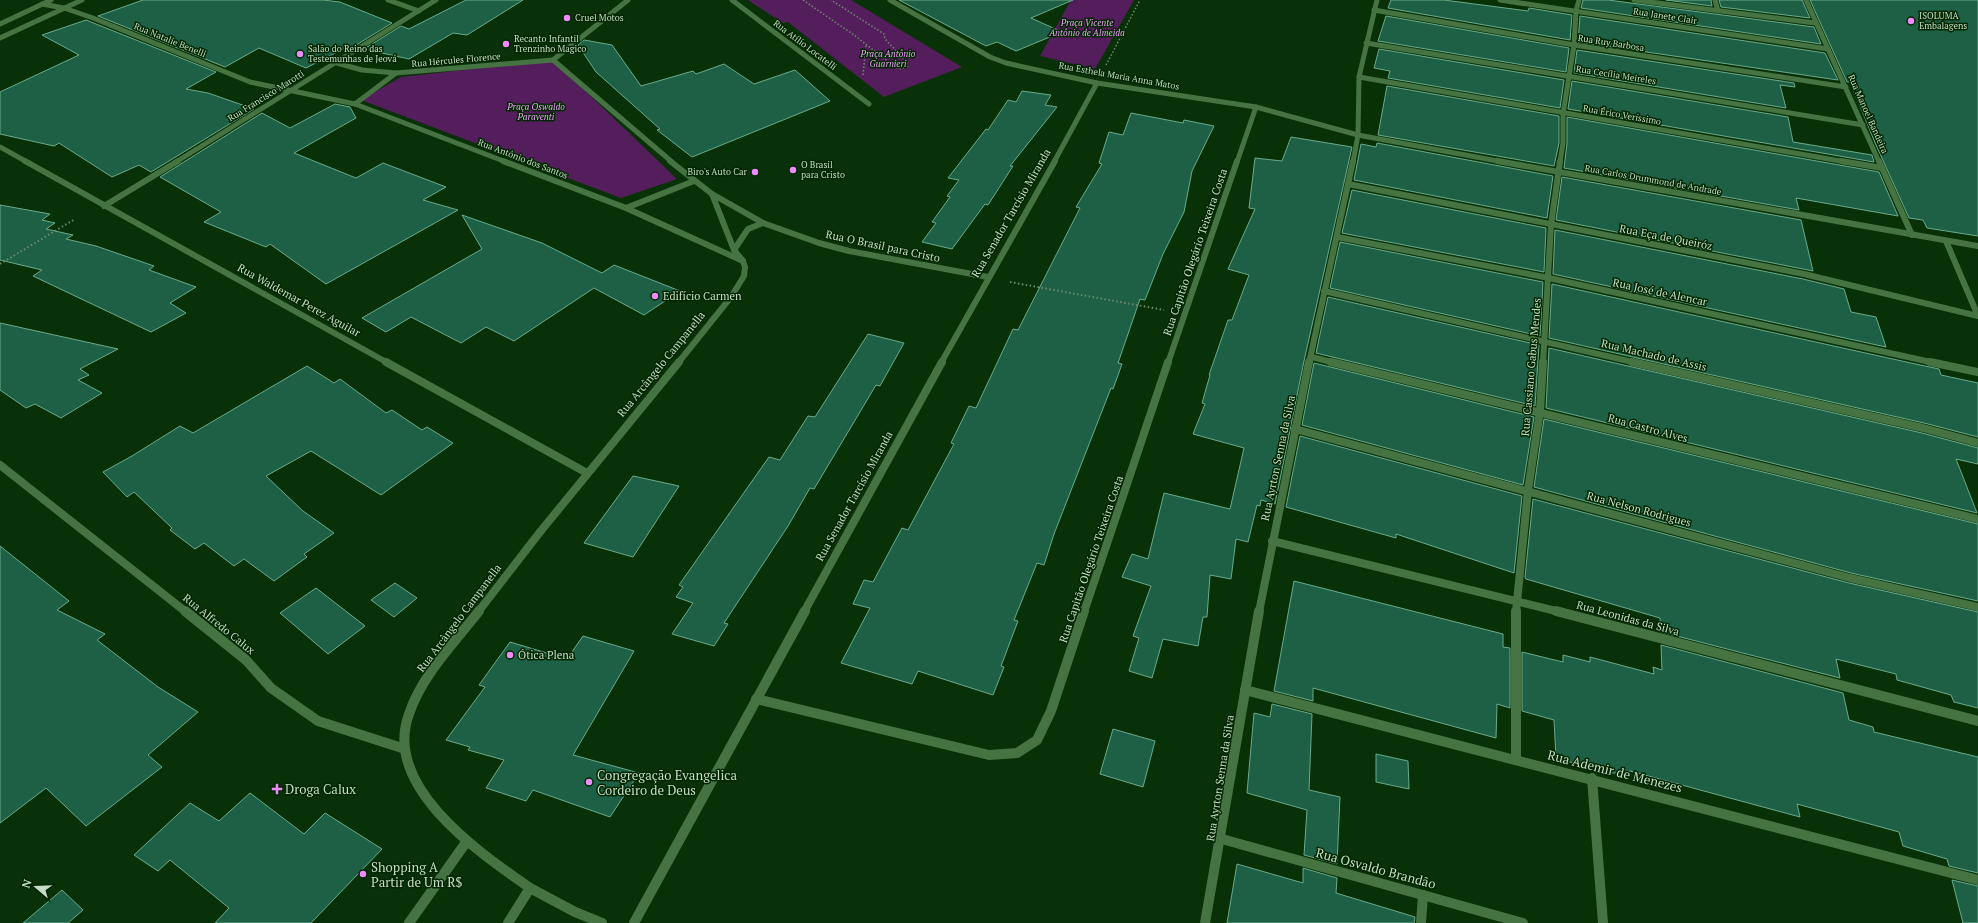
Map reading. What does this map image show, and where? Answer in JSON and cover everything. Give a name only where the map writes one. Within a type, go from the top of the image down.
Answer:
[{"type":"street","points":[[1,23],[51,0]]},
{"type":"street","points":[[0,38],[82,0]]},
{"type":"street","points":[[388,0],[419,11]]},
{"type":"street","name":"Rua Francisco Marotti","points":[[104,206],[292,91],[436,0]]},
{"type":"street","points":[[628,0],[554,60],[694,181],[712,194],[734,250],[743,261]]},
{"type":"street","name":"Rua Atílio Locatelli","points":[[732,0],[869,104]]},
{"type":"street","name":"Rua Esthela Maria Anna Matos","points":[[890,0],[996,59],[1006,63],[1098,83],[1256,107],[1358,135]]},
{"type":"street","name":"Rua Ayrton Senna da Silva","points":[[1205,923],[1222,839],[1245,690],[1272,541],[1358,135],[1359,77],[1377,0]]},
{"type":"street","name":"Rua Janete Clair","points":[[1500,0],[1828,49]]},
{"type":"street","name":"Rua Cassiano Gabus Mendes","points":[[1516,760],[1516,601],[1528,490],[1540,411],[1551,225],[1563,143],[1563,114],[1574,45],[1576,11],[1579,0]]},
{"type":"street","points":[[1634,0],[1815,23]]},
{"type":"street","points":[[1715,0],[1718,11]]},
{"type":"street","name":"Rua Manoel Bandeira","points":[[1806,0],[1815,23],[1846,87],[1912,235]]},
{"type":"street","name":"Rua Natalie Benelli","points":[[42,4],[64,8],[157,42],[250,82],[292,91]]},
{"type":"street","name":"Rua Ruy Barbosa","points":[[1374,10],[1574,45],[1846,87]]},
{"type":"street","name":"Rua Cecília Meireles","points":[[1366,42],[1568,77],[1863,125]]},
{"type":"street","name":"Rua Hércules Florence","points":[[337,63],[362,70],[396,73],[554,60]]},
{"type":"street","points":[[355,104],[396,73]]},
{"type":"street","name":"Rua Érico Veríssimo","points":[[1359,77],[1563,114],[1882,168]]},
{"type":"street","name":"Rua Senador Tarcísio Miranda","points":[[634,923],[988,277],[1098,83]]},
{"type":"street","name":"Rua Antônio dos Santos","points":[[292,91],[355,104],[626,208],[743,261]]},
{"type":"street","name":"Rua Capitão Olegário Teixeira Costa","points":[[756,699],[989,755],[1016,753],[1037,740],[1054,703],[1184,314],[1256,107]]},
{"type":"street","name":"Rua Carlos Drummond de Andrade","points":[[1358,135],[1978,246]]},
{"type":"street","name":"Rua Waldemar Perez Aguilar","points":[[0,147],[588,473]]},
{"type":"street","points":[[626,208],[694,181]]},
{"type":"street","name":"Rua Eça de Queiróz","points":[[1348,184],[1804,274],[1978,316]]},
{"type":"street","name":"Rua O Brasil para Cristo","points":[[712,194],[763,223],[819,243],[849,251],[988,277]]},
{"type":"street","points":[[734,250],[747,229],[763,223]]},
{"type":"street","name":"Rua José de Alencar","points":[[1337,237],[1549,278],[1978,372]]},
{"type":"street","points":[[1946,241],[1978,316]]},
{"type":"street","name":"Rua Arcângelo Campanella","points":[[405,749],[405,727],[411,706],[425,681],[588,473],[734,293],[744,276],[745,267],[743,261]]},
{"type":"street","name":"Rua Machado de Assis","points":[[1324,291],[1924,428],[1978,443]]},
{"type":"street","name":"Rua Castro Alves","points":[[1312,357],[1540,411],[1731,460],[1978,519]]},
{"type":"street","name":"Rua Nelson Rodrigues","points":[[1296,429],[1528,490],[1850,578],[1978,607]]},
{"type":"street","name":"Rua Alfredo Calux","points":[[0,465],[246,660],[271,688],[318,721],[405,749]]},
{"type":"street","name":"Rua Leonidas da Silva","points":[[1272,541],[1516,601],[1978,721]]},
{"type":"street","name":"Rua Ademir de Menezes","points":[[1245,690],[1516,760],[1592,778],[1978,880]]},
{"type":"street","points":[[405,749],[408,765],[416,783],[430,804],[467,841],[530,888],[575,912],[602,923]]},
{"type":"street","points":[[1592,778],[1603,923]]},
{"type":"street","name":"Rua Osvaldo Brandão","points":[[1222,839],[1523,923]]},
{"type":"street","points":[[409,923],[467,841]]},
{"type":"street","points":[[508,923],[530,888]]},
{"type":"street","points":[[1421,923],[1423,895]]},
{"type":"path","points":[[803,0],[866,44],[894,66],[899,69],[907,67],[907,62],[885,39],[884,34],[831,0]]},
{"type":"path","points":[[1112,54],[1140,0]]},
{"type":"path","points":[[862,98],[866,44]]},
{"type":"path","points":[[0,264],[75,219]]},
{"type":"path","points":[[988,277],[1184,314]]},
{"type":"green space","name":"Praça Antônio Guarnieri","points":[[748,0],[851,0],[962,67],[884,97],[788,22],[783,23]]},
{"type":"green space","name":"Praça Vicente Antônio de Almeida","points":[[1071,0],[1134,0],[1095,69],[1040,56]]},
{"type":"green space","name":"Praça Oswaldo Paraventi","points":[[553,60],[677,179],[621,198],[361,100],[401,77]]},
{"type":"building","points":[[143,0],[323,0],[340,2],[392,23],[353,47],[349,46],[306,68],[259,48],[225,67],[98,16]]},
{"type":"building","points":[[466,0],[523,0],[467,35],[453,33],[409,59],[364,49],[401,26],[409,29]]},
{"type":"building","points":[[899,0],[1073,0],[1031,18],[1062,32],[1016,51],[997,42],[986,46]]},
{"type":"building","points":[[1391,0],[1444,0],[1528,11],[1529,8],[1572,15],[1570,40],[1388,8]]},
{"type":"building","points":[[1583,0],[1608,0],[1814,27],[1821,44],[1581,8]]},
{"type":"building","points":[[1666,0],[1711,0],[1712,6]]},
{"type":"building","points":[[1719,0],[1802,0],[1810,18],[1721,7]]},
{"type":"building","points":[[1810,0],[1978,0],[1978,236],[1927,228],[1923,220],[1909,218],[1876,145],[1850,82],[1847,82]]},
{"type":"building","points":[[1386,16],[1569,48],[1566,72],[1378,41]]},
{"type":"building","points":[[1580,16],[1825,53],[1838,80],[1578,42]]},
{"type":"building","points":[[86,20],[216,72],[186,89],[208,93],[254,109],[151,172],[139,165],[112,177],[59,143],[54,146],[0,134],[0,92],[79,55],[42,35]]},
{"type":"building","points":[[584,40],[612,45],[641,86],[693,71],[696,74],[724,64],[754,84],[795,70],[830,101],[692,157],[657,130],[660,129],[596,72],[578,45]]},
{"type":"building","points":[[1379,49],[1564,80],[1560,108],[1388,78],[1390,71],[1374,68]]},
{"type":"building","points":[[1577,50],[1794,83],[1795,87],[1780,85],[1786,108],[1574,73]]},
{"type":"building","points":[[1572,81],[1788,117],[1793,142],[1872,155],[1874,162],[1568,109]]},
{"type":"building","points":[[1387,86],[1559,116],[1559,143],[1554,166],[1378,135]]},
{"type":"building","points":[[1022,91],[1051,95],[1045,105],[1057,107],[1010,166],[1013,166],[988,205],[985,204],[952,249],[922,242],[936,223],[932,222],[950,197],[947,196],[959,180],[948,178],[986,129],[988,130],[1008,100],[1016,102]]},
{"type":"building","points":[[335,104],[350,107],[356,118],[294,153],[356,178],[383,163],[446,187],[423,200],[458,210],[326,284],[270,244],[266,247],[204,222],[221,212],[160,177],[262,113],[290,128]]},
{"type":"building","points":[[1131,113],[1183,123],[1184,120],[1214,126],[1192,171],[1184,212],[1163,254],[1145,300],[1140,299],[1118,363],[1122,364],[1113,389],[1111,388],[1054,534],[1044,565],[1037,563],[1014,620],[1018,621],[1001,666],[1004,667],[993,695],[918,671],[912,684],[841,663],[870,608],[853,604],[864,580],[873,582],[902,528],[908,530],[954,444],[951,443],[969,406],[976,408],[1013,329],[1018,330],[1080,208],[1076,207],[1102,164],[1099,163],[1109,132],[1123,135]]},
{"type":"building","points":[[1567,117],[1879,172],[1898,216],[1796,198],[1799,210],[1564,168],[1567,143]]},
{"type":"building","points":[[1291,137],[1352,147],[1304,361],[1275,504],[1261,500],[1260,506],[1257,505],[1248,542],[1236,539],[1231,579],[1210,575],[1207,617],[1203,617],[1198,646],[1163,639],[1152,678],[1129,671],[1139,638],[1133,636],[1151,586],[1122,577],[1132,554],[1148,559],[1164,493],[1230,509],[1244,448],[1193,434],[1205,404],[1202,403],[1209,375],[1228,320],[1232,320],[1249,275],[1228,269],[1255,209],[1249,208],[1255,158],[1282,161]]},
{"type":"building","points":[[1377,143],[1553,176],[1547,218],[1354,180],[1361,144],[1376,147]]},
{"type":"building","points":[[1562,177],[1801,220],[1813,271],[1556,220]]},
{"type":"building","points":[[1352,190],[1546,228],[1544,272],[1342,233]]},
{"type":"building","points":[[0,205],[50,214],[42,220],[55,223],[46,229],[73,235],[66,239],[96,246],[154,266],[149,270],[196,287],[170,303],[186,313],[151,332],[33,276],[42,270],[0,260]]},
{"type":"building","points":[[462,215],[542,243],[602,273],[614,265],[680,291],[644,315],[594,288],[514,341],[486,327],[461,343],[411,317],[386,332],[362,318],[482,249]]},
{"type":"building","points":[[1555,230],[1803,279],[1844,289],[1851,312],[1876,317],[1886,347],[1553,274]]},
{"type":"building","points":[[1340,242],[1543,282],[1540,336],[1330,288]]},
{"type":"building","points":[[1552,284],[1939,369],[1941,375],[1978,383],[1978,437],[1924,423],[1549,338]]},
{"type":"building","points":[[1328,297],[1539,345],[1535,406],[1316,353]]},
{"type":"building","points":[[0,323],[118,349],[80,369],[89,375],[78,380],[102,393],[61,418],[35,404],[26,408],[0,390]]},
{"type":"building","points":[[868,334],[904,343],[880,386],[876,385],[814,489],[810,488],[788,526],[724,623],[728,624],[714,646],[672,634],[693,603],[676,597],[683,587],[679,585],[769,457],[780,460],[808,416],[815,417]]},
{"type":"building","points":[[1549,348],[1922,433],[1978,448],[1978,464],[1956,459],[1977,513],[1546,408]]},
{"type":"building","points":[[1314,363],[1534,417],[1523,485],[1302,425]]},
{"type":"building","points":[[307,366],[334,383],[340,379],[386,413],[392,410],[422,430],[427,427],[453,443],[381,495],[311,451],[266,476],[303,511],[334,533],[304,554],[307,557],[274,581],[244,559],[234,566],[204,543],[195,549],[170,530],[172,528],[134,492],[127,497],[103,472],[180,426],[193,433]]},
{"type":"building","points":[[1544,419],[1978,524],[1978,601],[1851,573],[1534,487]]},
{"type":"building","points":[[1300,436],[1522,496],[1514,573],[1396,534],[1396,538],[1286,507]]},
{"type":"building","points":[[633,476],[679,486],[633,557],[584,543]]},
{"type":"building","points":[[1533,499],[1849,583],[1978,612],[1978,708],[1954,702],[1951,695],[1897,680],[1896,674],[1836,659],[1840,678],[1661,632],[1660,618],[1526,579]]},
{"type":"building","points":[[0,546],[69,601],[57,610],[105,634],[97,640],[158,687],[198,712],[148,755],[162,767],[86,826],[46,788],[0,823]]},
{"type":"building","points":[[1294,581],[1503,634],[1503,647],[1510,648],[1510,708],[1497,704],[1496,738],[1313,688],[1313,701],[1274,691]]},
{"type":"building","points":[[395,583],[417,598],[394,617],[371,600]]},
{"type":"building","points":[[316,588],[365,626],[328,654],[280,613]]},
{"type":"building","points":[[583,636],[634,651],[573,755],[639,773],[610,817],[533,790],[526,801],[486,788],[504,760],[468,750],[470,747],[446,740],[485,687],[479,685],[510,642],[567,659]]},
{"type":"building","points":[[1661,645],[1843,693],[1849,720],[1873,727],[1874,732],[1978,757],[1978,873],[1949,866],[1947,859],[1903,846],[1899,832],[1797,804],[1800,817],[1630,771],[1625,773],[1610,773],[1556,758],[1554,720],[1522,711],[1522,652],[1563,662],[1563,655],[1590,662],[1590,657],[1654,674],[1653,667],[1662,670]]},
{"type":"building","points":[[1272,704],[1312,714],[1309,790],[1340,797],[1337,864],[1304,855],[1307,810],[1247,793],[1254,713],[1270,717]]},
{"type":"building","points":[[1113,729],[1155,741],[1143,787],[1100,774]]},
{"type":"building","points":[[1376,754],[1408,761],[1409,789],[1376,782]]},
{"type":"building","points":[[250,793],[304,834],[325,813],[382,849],[311,923],[215,923],[229,908],[170,860],[158,871],[134,855],[190,803],[219,821]]},
{"type":"building","points":[[1237,864],[1303,883],[1303,868],[1337,878],[1336,893],[1415,917],[1414,923],[1227,923]]},
{"type":"building","points":[[1952,880],[1978,886],[1978,923],[1963,923]]},
{"type":"building","points":[[62,890],[83,910],[68,923],[23,923]]},
{"type":"place","name":"Cruel Motos","points":[[567,18]]},
{"type":"place","name":"ISOLUMA Embalagens","points":[[1911,21]]},
{"type":"place","name":"Recanto Infantil Trenzinho Magico","points":[[506,44]]},
{"type":"place","name":"Salão do Reino das Testemunhas de Jeová","points":[[300,54]]},
{"type":"place","name":"O Brasil para Cristo","points":[[793,170]]},
{"type":"place","name":"Biro's Auto Car","points":[[755,172]]},
{"type":"place","name":"Edifício Carmen","points":[[655,296]]},
{"type":"place","name":"Ótica Plena","points":[[510,655]]},
{"type":"place","name":"Congregação Evangelica Cordeiro de Deus","points":[[589,782]]},
{"type":"place","name":"Droga Calux","points":[[277,789]]},
{"type":"place","name":"Shopping A Partir de Um R$","points":[[363,874]]}]
